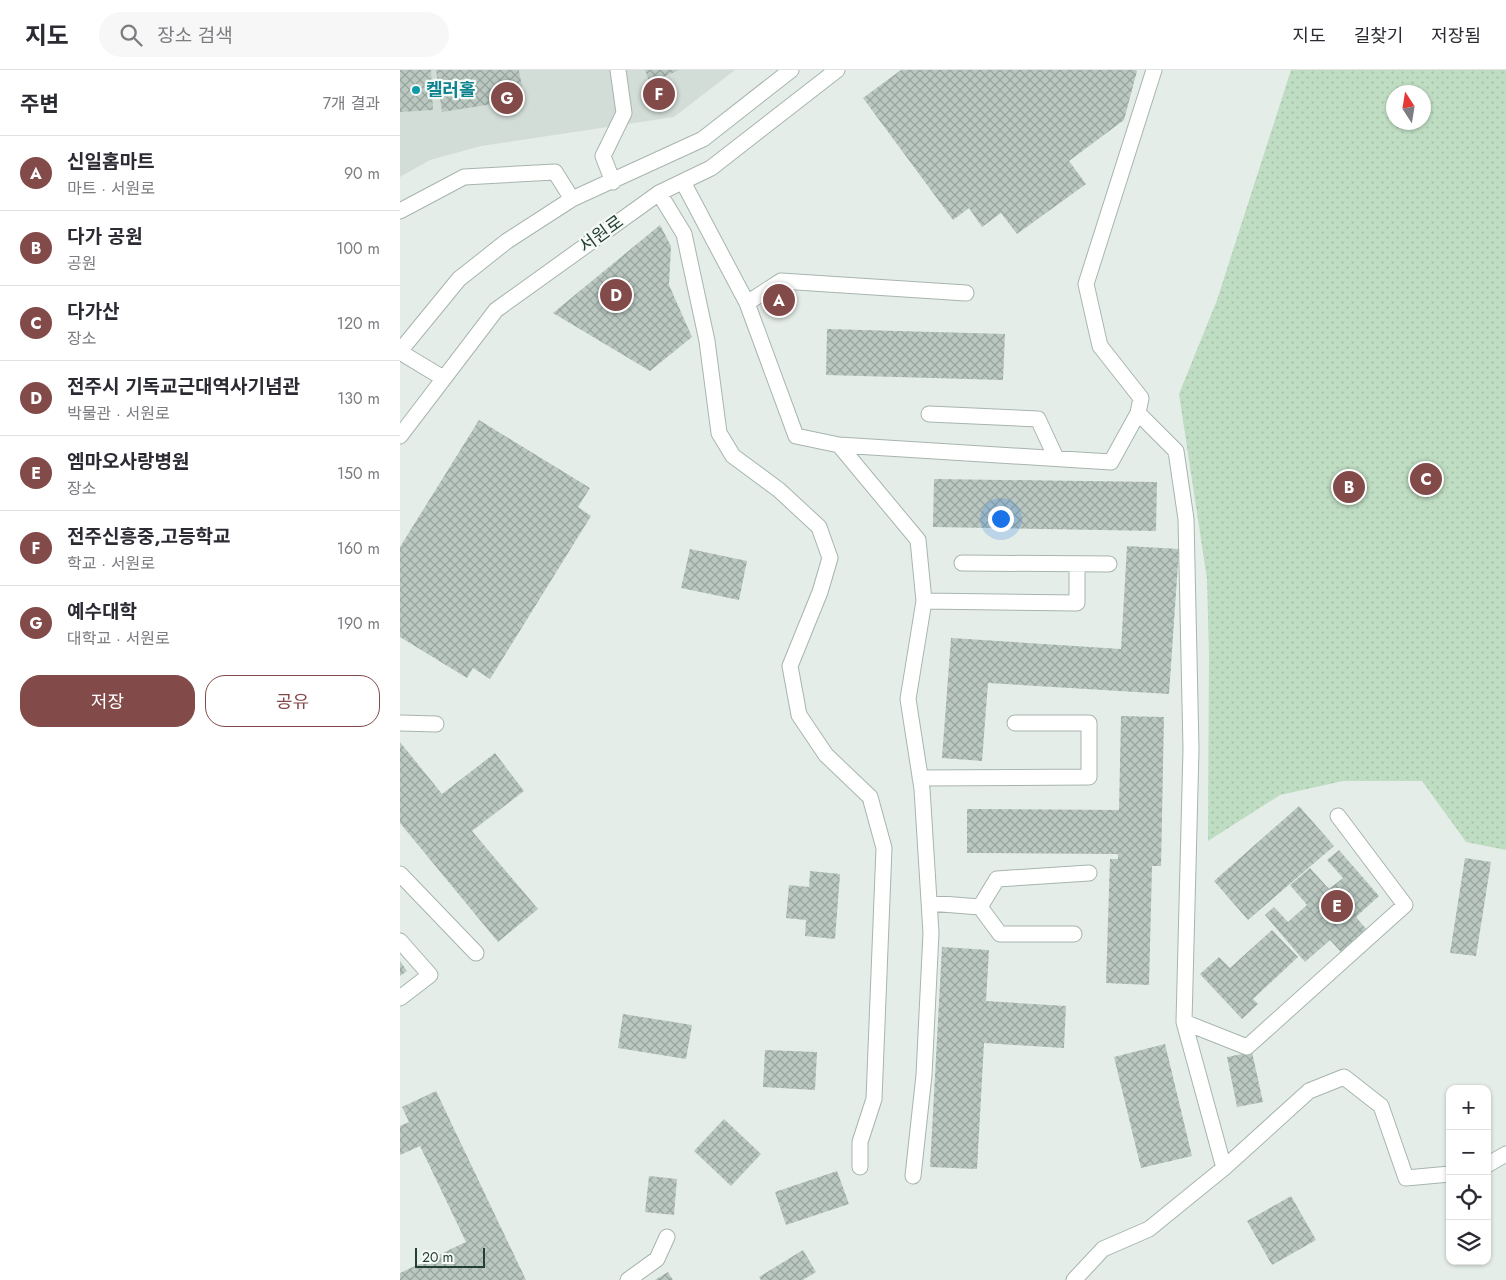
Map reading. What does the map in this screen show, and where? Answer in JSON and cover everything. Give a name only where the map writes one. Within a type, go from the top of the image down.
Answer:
[{"type":"street","points":[[613,182],[603,156],[624,113],[618,70]]},
{"type":"street","points":[[443,378],[400,352],[459,279],[507,241],[572,198],[613,182],[703,138],[791,70]]},
{"type":"street","name":"서원로","points":[[400,436],[496,310],[659,193],[712,168],[837,70]]},
{"type":"street","points":[[683,182],[747,303],[796,436],[838,444],[1111,462],[1138,412],[1141,398],[1100,346],[1086,284],[1154,70]]},
{"type":"street","points":[[400,212],[464,177],[555,172],[572,198]]},
{"type":"street","points":[[659,193],[684,234],[707,340],[719,433],[733,456],[779,490],[819,528],[830,558],[820,592],[790,666],[799,715],[826,756],[870,797],[884,848],[874,1099],[860,1142],[860,1167]]},
{"type":"street","points":[[747,303],[781,281],[966,293]]},
{"type":"street","points":[[1138,412],[1176,451],[1186,519],[1191,749],[1184,1022],[1224,1168]]},
{"type":"street","points":[[929,414],[1038,419],[1056,458]]},
{"type":"street","points":[[838,444],[918,540],[924,601],[908,699],[920,778],[931,933],[924,1075],[913,1176]]},
{"type":"street","points":[[962,563],[1109,564]]},
{"type":"street","points":[[924,601],[1077,604],[1077,565]]},
{"type":"street","points":[[920,778],[1089,777],[1089,722],[1015,723]]},
{"type":"street","points":[[400,723],[436,724]]},
{"type":"street","points":[[1184,1022],[1247,1047],[1405,905],[1338,816]]},
{"type":"street","points":[[980,907],[997,879],[1089,873]]},
{"type":"street","points":[[400,874],[476,954]]},
{"type":"street","points":[[929,903],[980,907],[1000,934],[1074,934]]},
{"type":"street","points":[[400,941],[430,975],[400,998]]},
{"type":"street","points":[[1074,1280],[1102,1249],[1149,1229],[1224,1168],[1309,1091],[1344,1077],[1380,1106],[1406,1178],[1446,1174]]},
{"type":"street","points":[[1491,1163],[1506,1154]]},
{"type":"street","points":[[628,1280],[657,1259],[667,1237]]},
{"type":"shaded area","points":[[400,70],[735,70],[674,117],[481,146],[430,160],[400,177]]},
{"type":"green space","points":[[1291,70],[1506,70],[1506,850],[1466,842],[1422,781],[1343,781],[1280,795],[1208,841],[1209,655],[1207,579],[1179,394],[1217,300]]},
{"type":"building","name":"켈러홀","points":[[400,70],[431,70],[433,110],[400,112]]},
{"type":"building","points":[[436,70],[519,70],[524,99],[442,112]]},
{"type":"building","points":[[645,70],[679,70],[650,83]]},
{"type":"building","points":[[901,70],[1137,71],[1124,120],[1069,161],[1086,184],[1017,234],[1001,213],[982,227],[969,208],[953,220],[863,98]]},
{"type":"building","points":[[660,225],[671,246],[669,285],[692,337],[650,371],[553,313]]},
{"type":"building","points":[[827,329],[1005,334],[1003,380],[826,375]]},
{"type":"building","points":[[479,420],[590,488],[578,507],[591,516],[490,679],[473,668],[467,678],[400,637],[400,547]]},
{"type":"building","points":[[934,479],[1157,482],[1156,531],[933,527]]},
{"type":"building","points":[[1127,546],[1179,549],[1169,694],[988,683],[982,761],[942,758],[951,638],[1121,649]]},
{"type":"building","points":[[690,549],[747,561],[739,600],[681,588]]},
{"type":"building","points":[[1121,716],[1164,717],[1161,866],[1152,866],[1149,985],[1106,983],[1110,859],[1118,859],[1118,854],[967,853],[967,809],[1119,810]]},
{"type":"building","points":[[400,742],[442,794],[495,753],[524,791],[472,831],[538,909],[498,942],[400,823]]},
{"type":"building","points":[[1299,806],[1334,846],[1248,920],[1214,881]]},
{"type":"building","points":[[1339,850],[1379,896],[1356,917],[1367,930],[1341,952],[1330,940],[1305,962],[1265,915],[1274,907],[1288,922],[1307,905],[1290,885],[1310,868],[1329,889],[1343,878],[1327,860]]},
{"type":"building","points":[[1465,858],[1491,862],[1476,956],[1450,953]]},
{"type":"building","points":[[810,871],[840,874],[835,939],[805,936],[806,920],[786,918],[789,885],[809,887]]},
{"type":"building","points":[[1272,930],[1298,957],[1253,999],[1258,1004],[1242,1019],[1200,974],[1219,957],[1230,968]]},
{"type":"building","points":[[942,947],[989,950],[986,1001],[1066,1006],[1064,1048],[984,1043],[977,1169],[930,1167]]},
{"type":"building","points":[[400,961],[407,971],[400,976]]},
{"type":"building","points":[[623,1014],[692,1025],[686,1059],[618,1048]]},
{"type":"building","points":[[1165,1044],[1192,1156],[1141,1168],[1114,1057]]},
{"type":"building","points":[[765,1050],[817,1052],[815,1090],[763,1087]]},
{"type":"building","points":[[1252,1052],[1263,1102],[1237,1107],[1227,1057]]},
{"type":"building","points":[[436,1091],[526,1280],[400,1280],[400,1273],[466,1242],[420,1146],[400,1155],[400,1126],[409,1122],[402,1107]]},
{"type":"building","points":[[724,1119],[761,1154],[731,1186],[694,1151]]},
{"type":"building","points":[[837,1171],[849,1204],[786,1225],[775,1192]]},
{"type":"building","points":[[649,1176],[677,1179],[674,1215],[645,1212]]},
{"type":"building","points":[[1291,1196],[1316,1240],[1272,1265],[1247,1221]]},
{"type":"building","points":[[803,1250],[816,1272],[803,1280],[761,1280],[759,1277]]},
{"type":"building","points":[[668,1272],[673,1280],[655,1280]]},
{"type":"place","name":"켈러홀","points":[[416,90]]},
{"type":"place","name":"전주신흥중,고등학교","points":[[659,94]]},
{"type":"place","name":"예수대학","points":[[507,98]]},
{"type":"place","name":"전주시 기독교근대역사기념관","points":[[616,295]]},
{"type":"place","name":"신일홈마트","points":[[779,300]]},
{"type":"place","name":"다가산","points":[[1426,479]]},
{"type":"place","name":"다가 공원","points":[[1349,487]]},
{"type":"place","name":"엠마오사랑병원","points":[[1337,906]]}]
